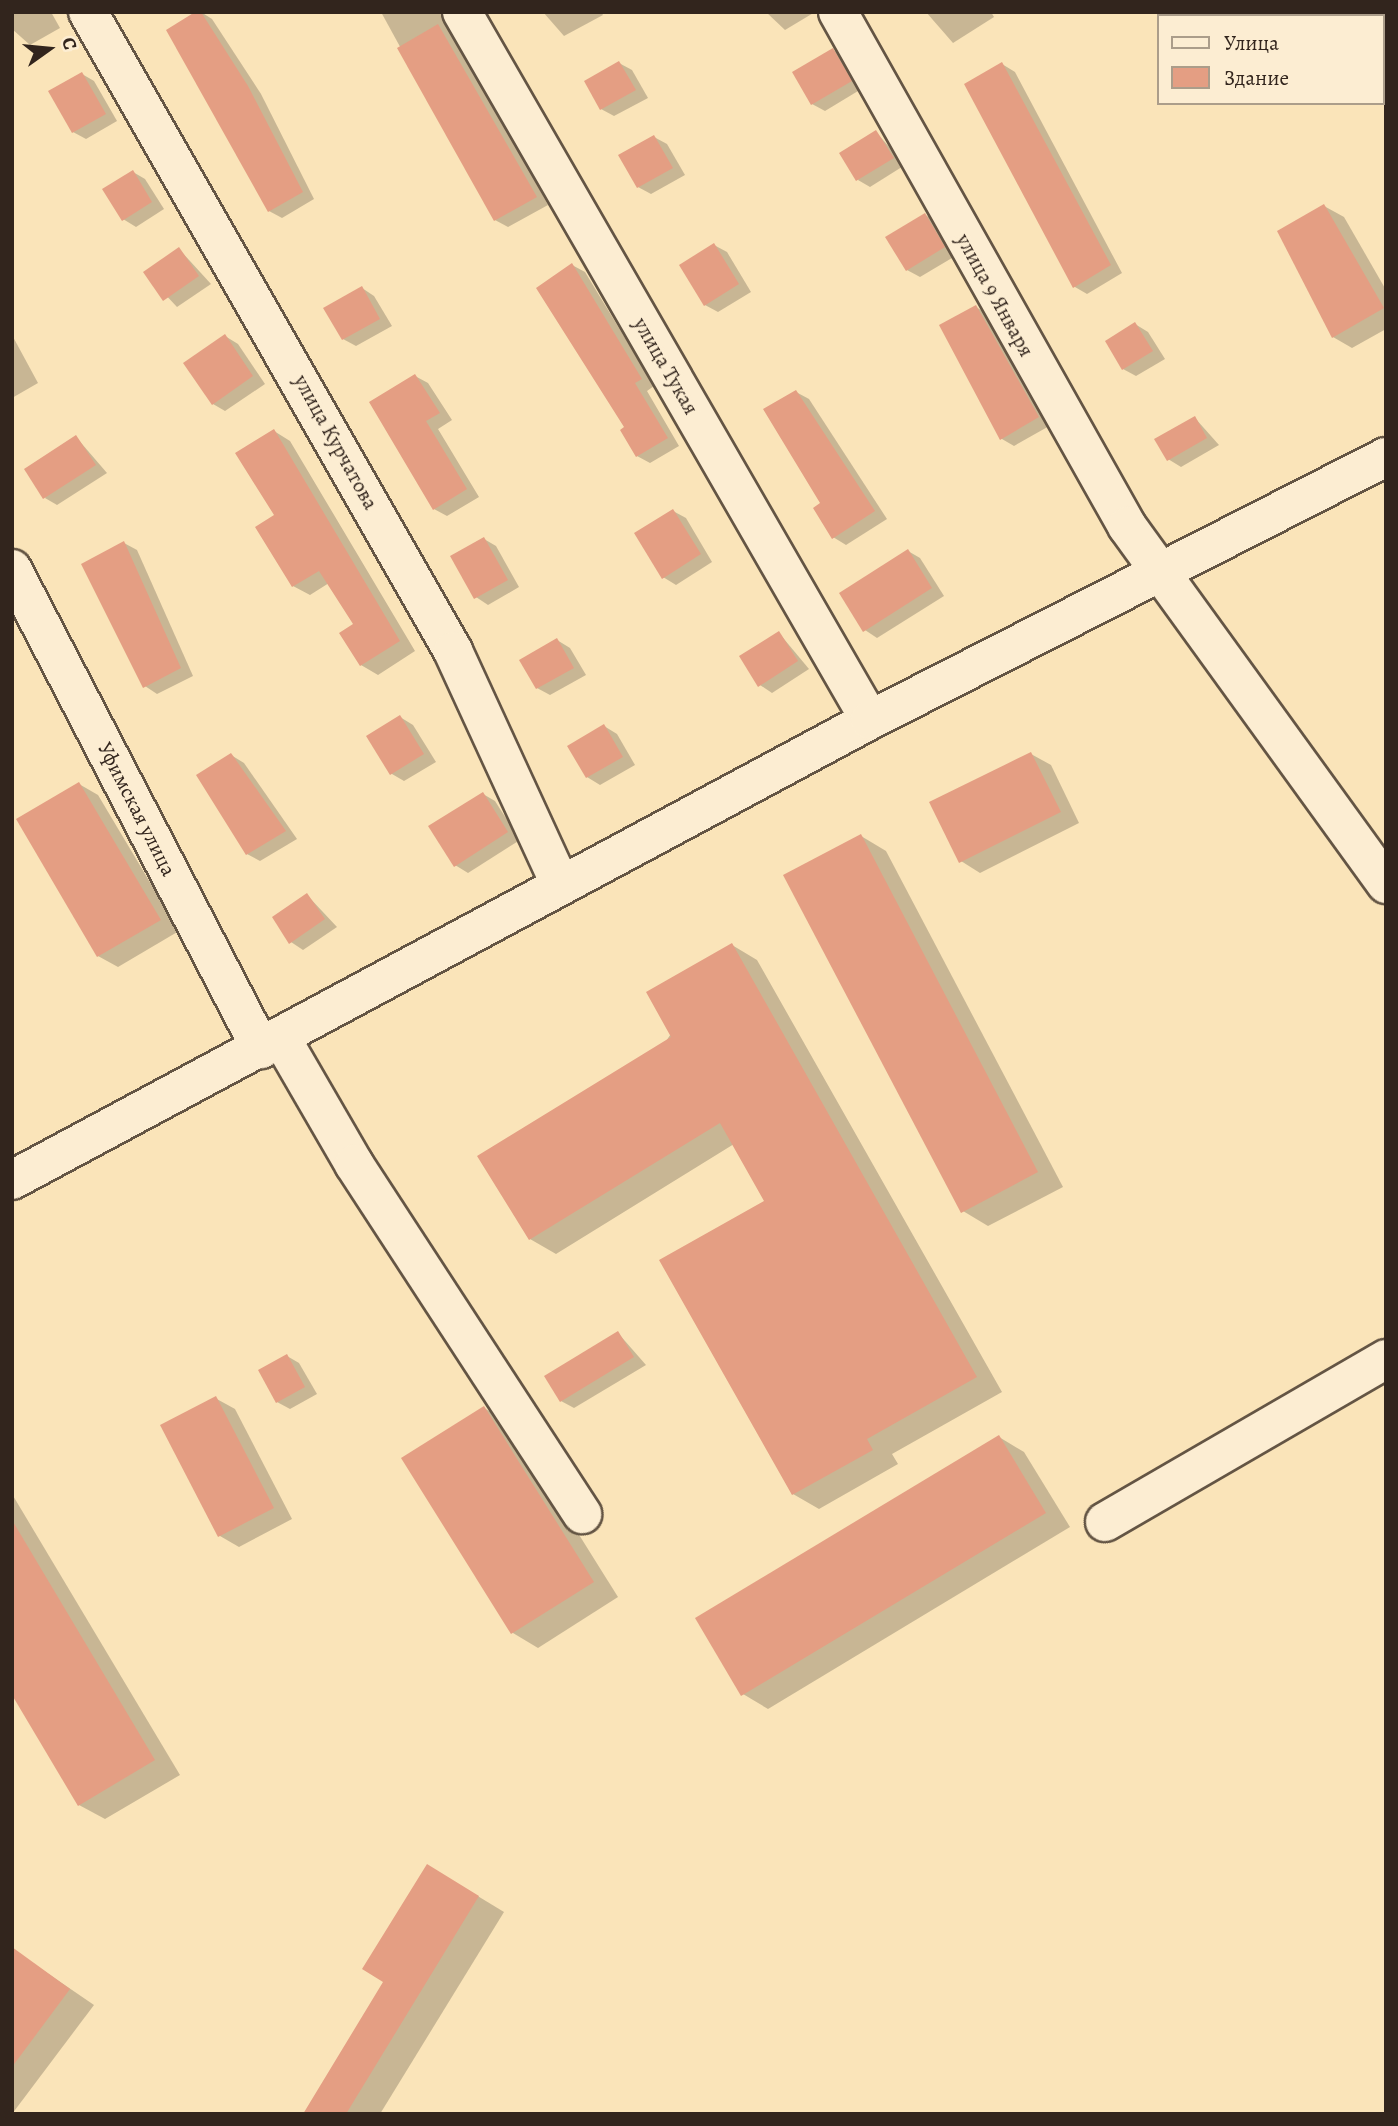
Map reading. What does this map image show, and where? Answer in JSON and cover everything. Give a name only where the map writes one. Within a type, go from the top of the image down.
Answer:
[{"type":"street","name":"улица Курчатова","points":[[88,12],[453,651],[560,884]]},
{"type":"street","name":"улица Тукая","points":[[462,12],[870,720]]},
{"type":"street","name":"улица 9 Января","points":[[838,12],[1127,526],[1165,570],[1386,884]]},
{"type":"street","points":[[12,1180],[870,720],[1386,457]]},
{"type":"street","name":"Уфимская улица","points":[[12,569],[271,1043],[354,1164],[582,1514]]},
{"type":"street","points":[[1105,1522],[1386,1359]]},
{"type":"building","points":[[195,12],[201,12],[248,86],[303,192],[268,212],[166,30]]},
{"type":"building","points":[[438,24],[537,197],[494,221],[397,48]]},
{"type":"building","points":[[833,48],[852,81],[811,105],[792,72]]},
{"type":"building","points":[[619,61],[636,90],[600,110],[584,81]]},
{"type":"building","points":[[1002,62],[1111,265],[1073,288],[964,84]]},
{"type":"building","points":[[82,72],[106,114],[72,133],[48,91]]},
{"type":"building","points":[[876,130],[894,158],[856,181],[839,153]]},
{"type":"building","points":[[654,135],[673,168],[637,188],[618,155]]},
{"type":"building","points":[[133,170],[152,202],[122,221],[102,189]]},
{"type":"building","points":[[1324,204],[1384,308],[1332,338],[1277,231]]},
{"type":"building","points":[[925,213],[945,247],[906,271],[885,237]]},
{"type":"building","points":[[714,243],[739,284],[704,306],[679,265]]},
{"type":"building","points":[[179,247],[199,276],[163,301],[143,272]]},
{"type":"building","points":[[572,263],[642,379],[635,383],[668,438],[636,457],[620,430],[624,427],[536,288]]},
{"type":"building","points":[[362,286],[380,319],[342,340],[323,308]]},
{"type":"building","points":[[976,305],[1039,417],[1000,440],[939,325]]},
{"type":"building","points":[[1135,322],[1153,351],[1122,370],[1105,341]]},
{"type":"building","points":[[225,334],[253,376],[212,405],[183,363]]},
{"type":"building","points":[[415,374],[440,413],[426,421],[467,489],[433,510],[369,402]]},
{"type":"building","points":[[796,390],[875,511],[832,539],[813,508],[820,503],[763,409]]},
{"type":"building","points":[[1195,416],[1207,438],[1167,461],[1154,439]]},
{"type":"building","points":[[274,429],[400,641],[360,666],[339,633],[353,624],[319,571],[292,587],[255,527],[274,515],[235,453]]},
{"type":"building","points":[[76,435],[96,465],[43,499],[24,469]]},
{"type":"building","points":[[673,509],[701,554],[662,579],[634,533]]},
{"type":"building","points":[[484,537],[508,580],[474,599],[450,556]]},
{"type":"building","points":[[124,541],[181,668],[143,688],[81,564]]},
{"type":"building","points":[[908,549],[932,588],[863,632],[839,593]]},
{"type":"building","points":[[779,631],[798,661],[758,687],[739,656]]},
{"type":"building","points":[[557,638],[574,668],[536,689],[519,660]]},
{"type":"building","points":[[400,715],[424,754],[390,775],[366,736]]},
{"type":"building","points":[[604,724],[623,757],[586,778],[567,746]]},
{"type":"building","points":[[1031,752],[1061,812],[959,863],[929,802]]},
{"type":"building","points":[[231,753],[286,831],[246,855],[196,775]]},
{"type":"building","points":[[79,782],[161,920],[97,957],[16,819]]},
{"type":"building","points":[[483,792],[508,832],[454,867],[428,826]]},
{"type":"building","points":[[861,834],[1038,1172],[961,1213],[783,875]]},
{"type":"building","points":[[307,893],[325,919],[289,944],[272,917]]},
{"type":"building","points":[[732,943],[977,1377],[867,1439],[873,1450],[792,1495],[659,1260],[764,1201],[720,1123],[529,1240],[477,1156],[671,1037],[646,992]]},
{"type":"building","points":[[618,1331],[634,1357],[560,1402],[544,1376]]},
{"type":"building","points":[[287,1354],[305,1387],[276,1403],[258,1370]]},
{"type":"building","points":[[216,1396],[274,1508],[218,1537],[160,1425]]},
{"type":"building","points":[[484,1406],[594,1582],[511,1634],[401,1458]]},
{"type":"building","points":[[999,1435],[1046,1513],[741,1696],[695,1618]]},
{"type":"building","points":[[12,1520],[155,1760],[78,1806],[12,1695]]},
{"type":"building","points":[[427,1864],[479,1896],[346,2114],[303,2114],[383,1982],[362,1969]]},
{"type":"building","points":[[12,1947],[70,1989],[12,2067]]}]
